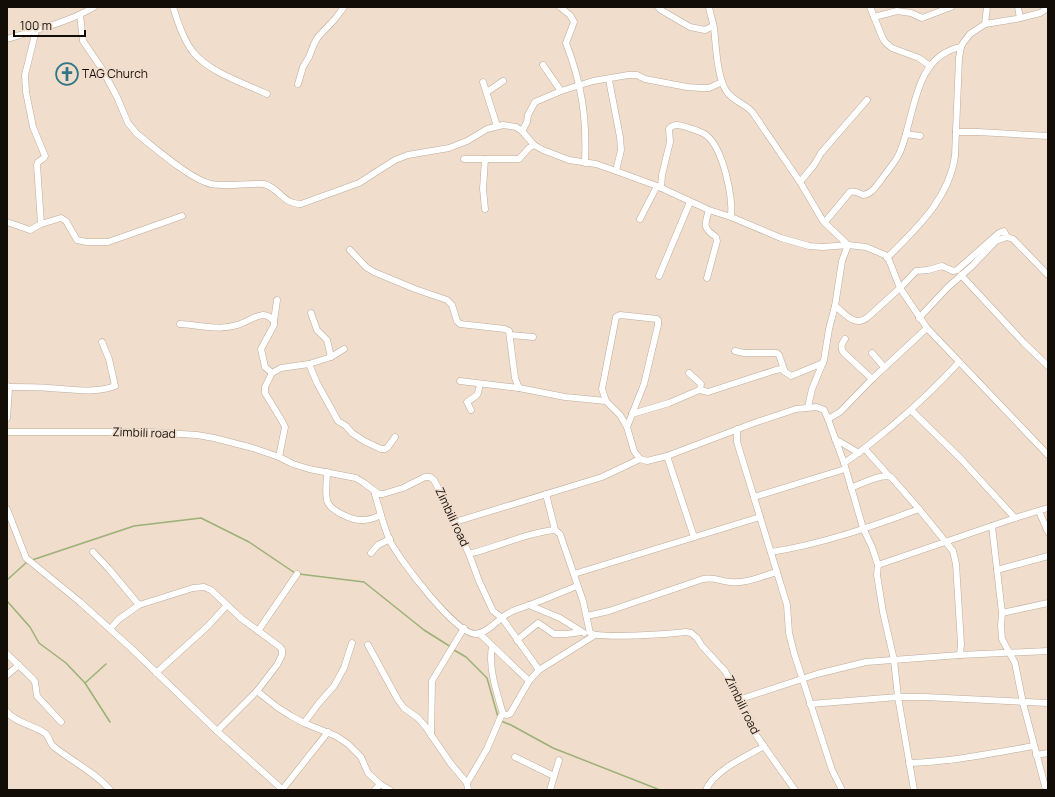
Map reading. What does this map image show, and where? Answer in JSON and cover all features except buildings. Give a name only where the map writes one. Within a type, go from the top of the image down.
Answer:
[{"type":"street","points":[[7,39],[64,22],[94,7]]},
{"type":"street","points":[[173,7],[183,34],[192,51],[205,64],[268,94]]},
{"type":"street","points":[[298,84],[303,67],[318,37],[336,19],[344,7]]},
{"type":"street","points":[[560,7],[570,15],[574,22],[566,43],[576,68],[580,85],[586,125],[585,163]]},
{"type":"street","points":[[658,7],[690,27],[705,30],[714,26]]},
{"type":"street","points":[[709,7],[714,26],[722,82],[728,94],[751,110],[825,222],[848,245]]},
{"type":"street","points":[[870,7],[886,43],[892,48],[919,58],[930,66]]},
{"type":"street","points":[[874,17],[897,12],[911,13],[922,18],[950,7]]},
{"type":"street","points":[[985,24],[987,7]]},
{"type":"street","points":[[1018,7],[1020,18]]},
{"type":"street","points":[[887,258],[936,204],[953,169],[955,156],[959,58],[961,47],[970,34],[985,24],[1040,13],[1046,8]]},
{"type":"street","points":[[80,15],[83,41],[102,69],[132,129],[187,172],[211,184],[264,184],[270,186],[291,203],[301,204],[359,183],[395,160],[420,153],[449,148],[463,143],[487,129],[498,126],[516,127],[522,131],[534,145],[557,156],[616,170],[659,187],[709,210],[732,217],[781,238],[809,246],[823,247],[848,245],[866,247],[879,252],[887,258],[900,288],[927,328],[1048,455]]},
{"type":"street","points":[[36,30],[25,75],[25,84],[32,127],[45,156],[38,162],[37,165],[41,224]]},
{"type":"street","points":[[825,222],[850,192],[852,191],[863,195],[871,192],[899,155],[919,89],[930,66],[941,56],[953,49],[961,47]]},
{"type":"street","points":[[543,65],[561,91]]},
{"type":"street","points":[[522,131],[527,122],[528,114],[535,102],[580,85],[628,75],[637,75],[645,79],[687,87],[709,88],[722,82]]},
{"type":"street","points":[[609,80],[620,137],[621,150],[616,170]]},
{"type":"street","points":[[487,92],[503,81]]},
{"type":"street","points":[[483,82],[498,126]]},
{"type":"street","points":[[800,182],[811,170],[820,153],[867,100]]},
{"type":"street","points":[[640,219],[659,187],[669,151],[669,129],[675,125],[694,129],[707,135],[720,154],[723,161],[731,201],[732,217]]},
{"type":"street","points":[[956,132],[1048,136]]},
{"type":"street","points":[[906,134],[920,136]]},
{"type":"street","points":[[464,159],[519,159],[529,148],[534,145]]},
{"type":"street","points":[[484,159],[484,209]]},
{"type":"street","points":[[659,276],[690,202]]},
{"type":"street","points":[[707,278],[717,242],[716,237],[707,231],[706,228],[709,210]]},
{"type":"street","points":[[7,222],[30,230],[41,224],[63,219],[77,240],[98,242],[118,239],[182,216]]},
{"type":"street","points":[[835,306],[853,320],[859,322],[868,317],[900,288],[916,271],[928,270],[942,266],[953,271],[957,270],[1000,233],[1005,232],[1007,237]]},
{"type":"street","points":[[919,318],[947,288],[996,241],[1007,237],[1013,239],[1048,275]]},
{"type":"street","points":[[808,407],[812,389],[827,349],[829,329],[835,306],[842,261],[848,245]]},
{"type":"street","points":[[350,250],[366,267],[374,272],[447,300],[452,305],[456,321],[460,324],[505,328],[509,331],[515,378],[519,388]]},
{"type":"street","points":[[962,275],[1024,343],[1048,366]]},
{"type":"street","points":[[272,373],[265,367],[261,349],[274,325],[277,300]]},
{"type":"street","points":[[311,313],[317,330],[327,340],[331,356]]},
{"type":"street","points":[[180,324],[214,328],[226,327],[238,325],[266,314],[274,320]]},
{"type":"street","points":[[627,427],[644,384],[658,325],[657,318],[620,315],[616,317],[602,389],[606,401],[620,415],[627,427],[634,451],[640,459],[646,461],[667,456],[737,429],[796,409],[817,407],[824,410],[844,466],[863,528],[872,547],[878,565],[877,575],[882,612],[894,660],[898,698],[914,790]]},
{"type":"street","points":[[828,419],[836,416],[872,379],[927,328]]},
{"type":"street","points":[[510,336],[533,337]]},
{"type":"street","points":[[845,339],[841,348],[843,352],[872,379]]},
{"type":"street","points":[[7,418],[8,387],[94,390],[107,389],[115,386],[109,359],[102,342]]},
{"type":"street","points":[[278,457],[285,427],[265,393],[272,373],[281,368],[309,364],[331,356],[344,349]]},
{"type":"street","points":[[735,351],[744,353],[777,353],[785,372]]},
{"type":"street","points":[[872,353],[884,368]]},
{"type":"street","points":[[754,497],[844,466],[929,394],[959,362]]},
{"type":"street","points":[[632,414],[669,403],[700,390],[708,392],[779,369],[793,376],[823,363]]},
{"type":"street","points":[[309,364],[316,383],[338,421],[346,426],[352,433],[364,441],[385,450],[395,437]]},
{"type":"street","points":[[689,373],[701,384],[700,390]]},
{"type":"street","points":[[460,381],[519,388],[565,397],[606,401]]},
{"type":"street","points":[[471,410],[467,402],[476,398],[480,384]]},
{"type":"street","points":[[911,410],[961,459],[1015,518]]},
{"type":"street","points":[[737,429],[737,442],[787,605],[792,647],[832,770],[842,790]]},
{"type":"street","name":"Zimbili road","points":[[7,432],[150,432],[197,435],[238,444],[278,457],[293,464],[356,478],[364,482],[379,494],[384,494],[403,488],[425,477],[430,477],[434,480],[469,554],[488,550],[535,534],[555,530]]},
{"type":"street","points":[[835,439],[859,454]]},
{"type":"street","points":[[865,449],[919,509],[953,551],[956,564],[960,655]]},
{"type":"street","points":[[667,456],[694,537]]},
{"type":"street","points":[[455,522],[602,477],[640,459]]},
{"type":"street","points":[[327,472],[327,501],[332,508],[347,516],[362,521],[381,515]]},
{"type":"street","points":[[851,488],[872,479],[889,476]]},
{"type":"street","points":[[374,491],[381,515],[396,551],[419,582],[441,607],[469,632],[474,634],[479,633],[496,624],[514,610],[577,586]]},
{"type":"street","points":[[503,714],[510,714],[529,681],[539,670],[592,634],[560,534],[555,530],[546,494]]},
{"type":"street","points":[[878,565],[1048,508]]},
{"type":"street","points":[[7,509],[26,558],[80,602],[110,629],[217,731],[283,790],[328,732]]},
{"type":"street","points":[[771,552],[816,543],[844,535],[919,509]]},
{"type":"street","points":[[1039,511],[1048,532]]},
{"type":"street","points":[[574,574],[760,517]]},
{"type":"street","points":[[992,526],[1002,613],[1002,639],[1015,663],[1036,755],[1046,790]]},
{"type":"street","points":[[371,553],[378,545],[390,539]]},
{"type":"street","points":[[93,552],[139,605]]},
{"type":"street","points":[[469,554],[479,581],[493,611],[502,618],[539,670]]},
{"type":"street","points":[[997,570],[1048,556]]},
{"type":"street","points":[[586,616],[609,611],[703,579],[710,578],[730,582],[740,582],[777,572]]},
{"type":"street","points":[[258,631],[297,574]]},
{"type":"street","points":[[110,629],[119,619],[139,605],[193,588],[204,587],[211,590],[258,631],[280,647],[282,650],[282,655],[277,665],[257,691],[217,731]]},
{"type":"street","points":[[1002,613],[1048,603]]},
{"type":"street","points":[[156,673],[208,626],[227,605]]},
{"type":"street","points":[[530,605],[560,618],[582,632]]},
{"type":"street","points":[[517,640],[538,622],[554,634],[582,632]]},
{"type":"street","points":[[431,735],[432,681],[464,628]]},
{"type":"street","name":"Zimbili road","points":[[582,632],[592,634],[691,633],[725,671],[741,699],[751,725],[795,790]]},
{"type":"street","points":[[479,633],[529,681]]},
{"type":"street","points":[[304,723],[334,686],[344,668],[352,643]]},
{"type":"street","points":[[368,645],[398,700],[404,708],[418,718],[451,764],[467,783],[468,790]]},
{"type":"street","points":[[467,783],[487,749],[503,714],[493,672],[491,653],[492,646]]},
{"type":"street","points":[[741,699],[802,678],[844,666],[866,662],[960,655],[1048,651]]},
{"type":"street","points":[[7,654],[35,682],[37,696],[61,722]]},
{"type":"street","points":[[7,675],[19,665]]},
{"type":"street","points":[[257,691],[277,707],[304,723],[328,732],[348,744],[361,757],[368,773],[380,784],[390,790]]},
{"type":"street","points":[[810,704],[925,697],[1048,703]]},
{"type":"street","points":[[7,712],[15,719],[47,734],[51,743],[66,756],[97,778],[110,790]]},
{"type":"street","points":[[706,790],[711,782],[721,773],[764,746]]},
{"type":"street","points":[[909,763],[925,763],[1034,746]]},
{"type":"street","points":[[1036,755],[1048,752]]},
{"type":"street","points":[[515,757],[554,776]]},
{"type":"street","points":[[550,790],[559,760]]},
{"type":"street","points":[[375,790],[380,784]]},
{"type":"waterway","points":[[32,560],[134,526],[201,518],[249,542],[295,573]]},
{"type":"waterway","points":[[7,580],[27,562]]},
{"type":"waterway","points":[[299,574],[364,582],[424,630],[451,647]]},
{"type":"waterway","points":[[7,601],[30,627],[39,643],[66,663],[85,683],[110,722]]},
{"type":"waterway","points":[[454,650],[466,657],[487,678],[498,717]]},
{"type":"waterway","points":[[85,683],[106,664]]},
{"type":"waterway","points":[[501,721],[553,748],[660,790]]},
{"type":"place","name":"TAG Church","points":[[67,74]]}]
